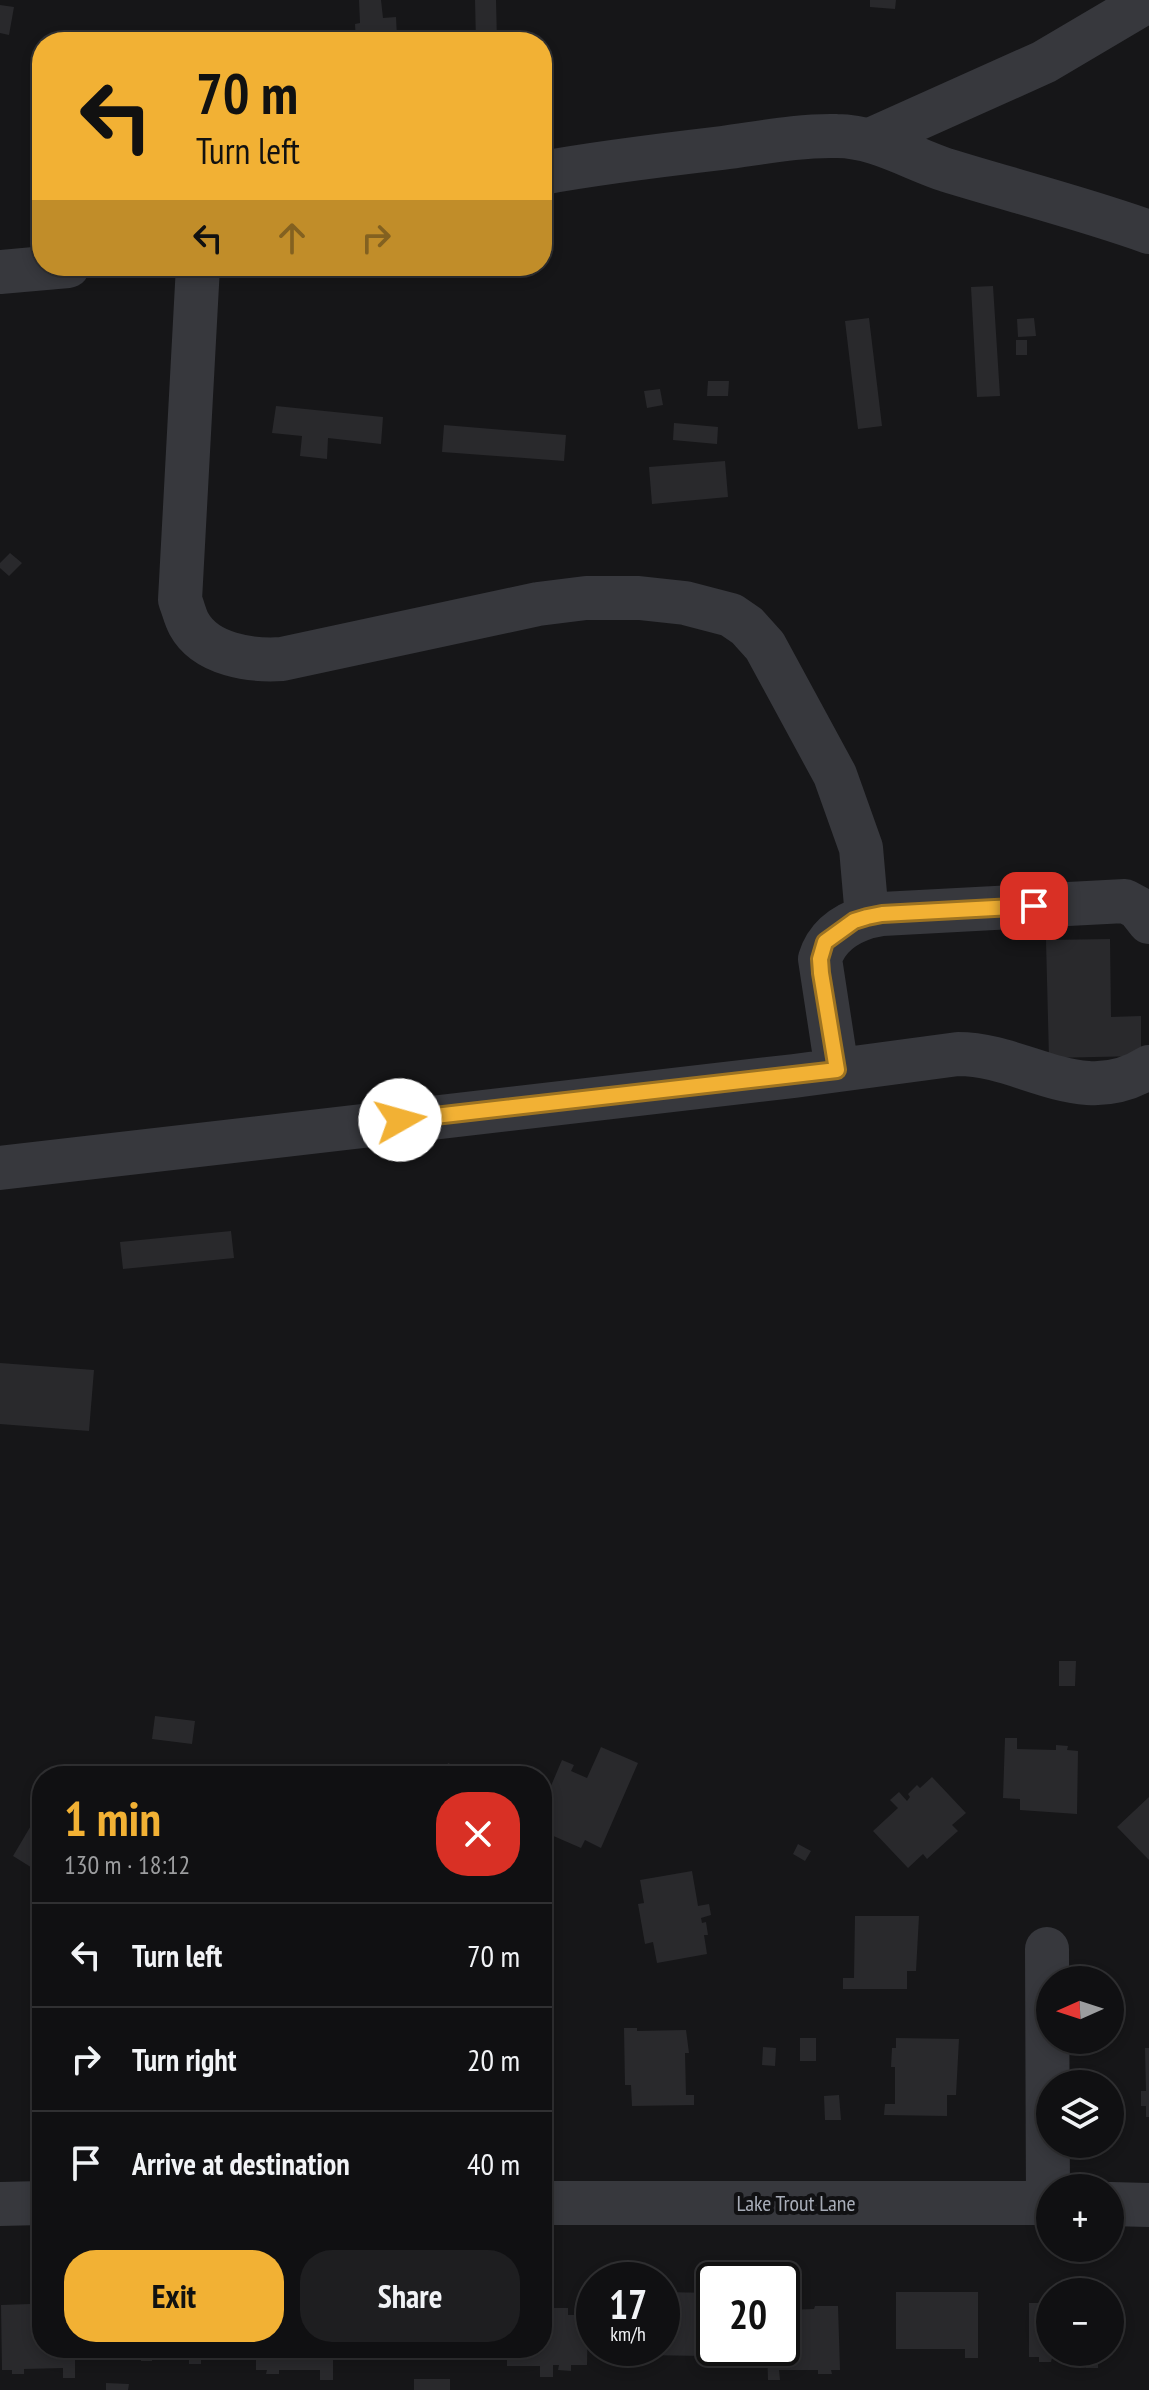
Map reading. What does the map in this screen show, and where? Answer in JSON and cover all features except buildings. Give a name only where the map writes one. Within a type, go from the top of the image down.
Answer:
[{"type":"street","points":[[1044,62],[1088,9],[1091,0]]},
{"type":"street","points":[[870,140],[1044,62],[1149,0]]},
{"type":"street","points":[[552,172],[794,139],[838,136],[870,140],[936,166],[1016,192],[1083,208],[1149,232]]},
{"type":"street","points":[[0,272],[32,269]]},
{"type":"street","points":[[197,276],[180,600],[190,627],[211,645],[257,661],[282,659],[538,604],[586,598],[639,598],[685,603],[731,615],[747,626],[777,663],[835,775],[861,848],[867,917]]},
{"type":"street","points":[[837,1070],[820,959],[825,942],[854,921],[882,914],[1125,901],[1138,908],[1149,922]]},
{"type":"street","points":[[0,1168],[167,1151],[342,1127],[969,1054],[1065,1080],[1102,1084],[1128,1078],[1149,1067]]},
{"type":"street","points":[[1047,1949],[1049,2174]]},
{"type":"street","points":[[0,2204],[32,2203]]},
{"type":"street","name":"Lake Trout Lane","points":[[552,2203],[1036,2203]]},
{"type":"street","points":[[1124,2204],[1149,2205]]},
{"type":"route","points":[[400,1120],[837,1070],[821,973],[820,959],[825,942],[854,921],[882,914],[1034,906]]}]
